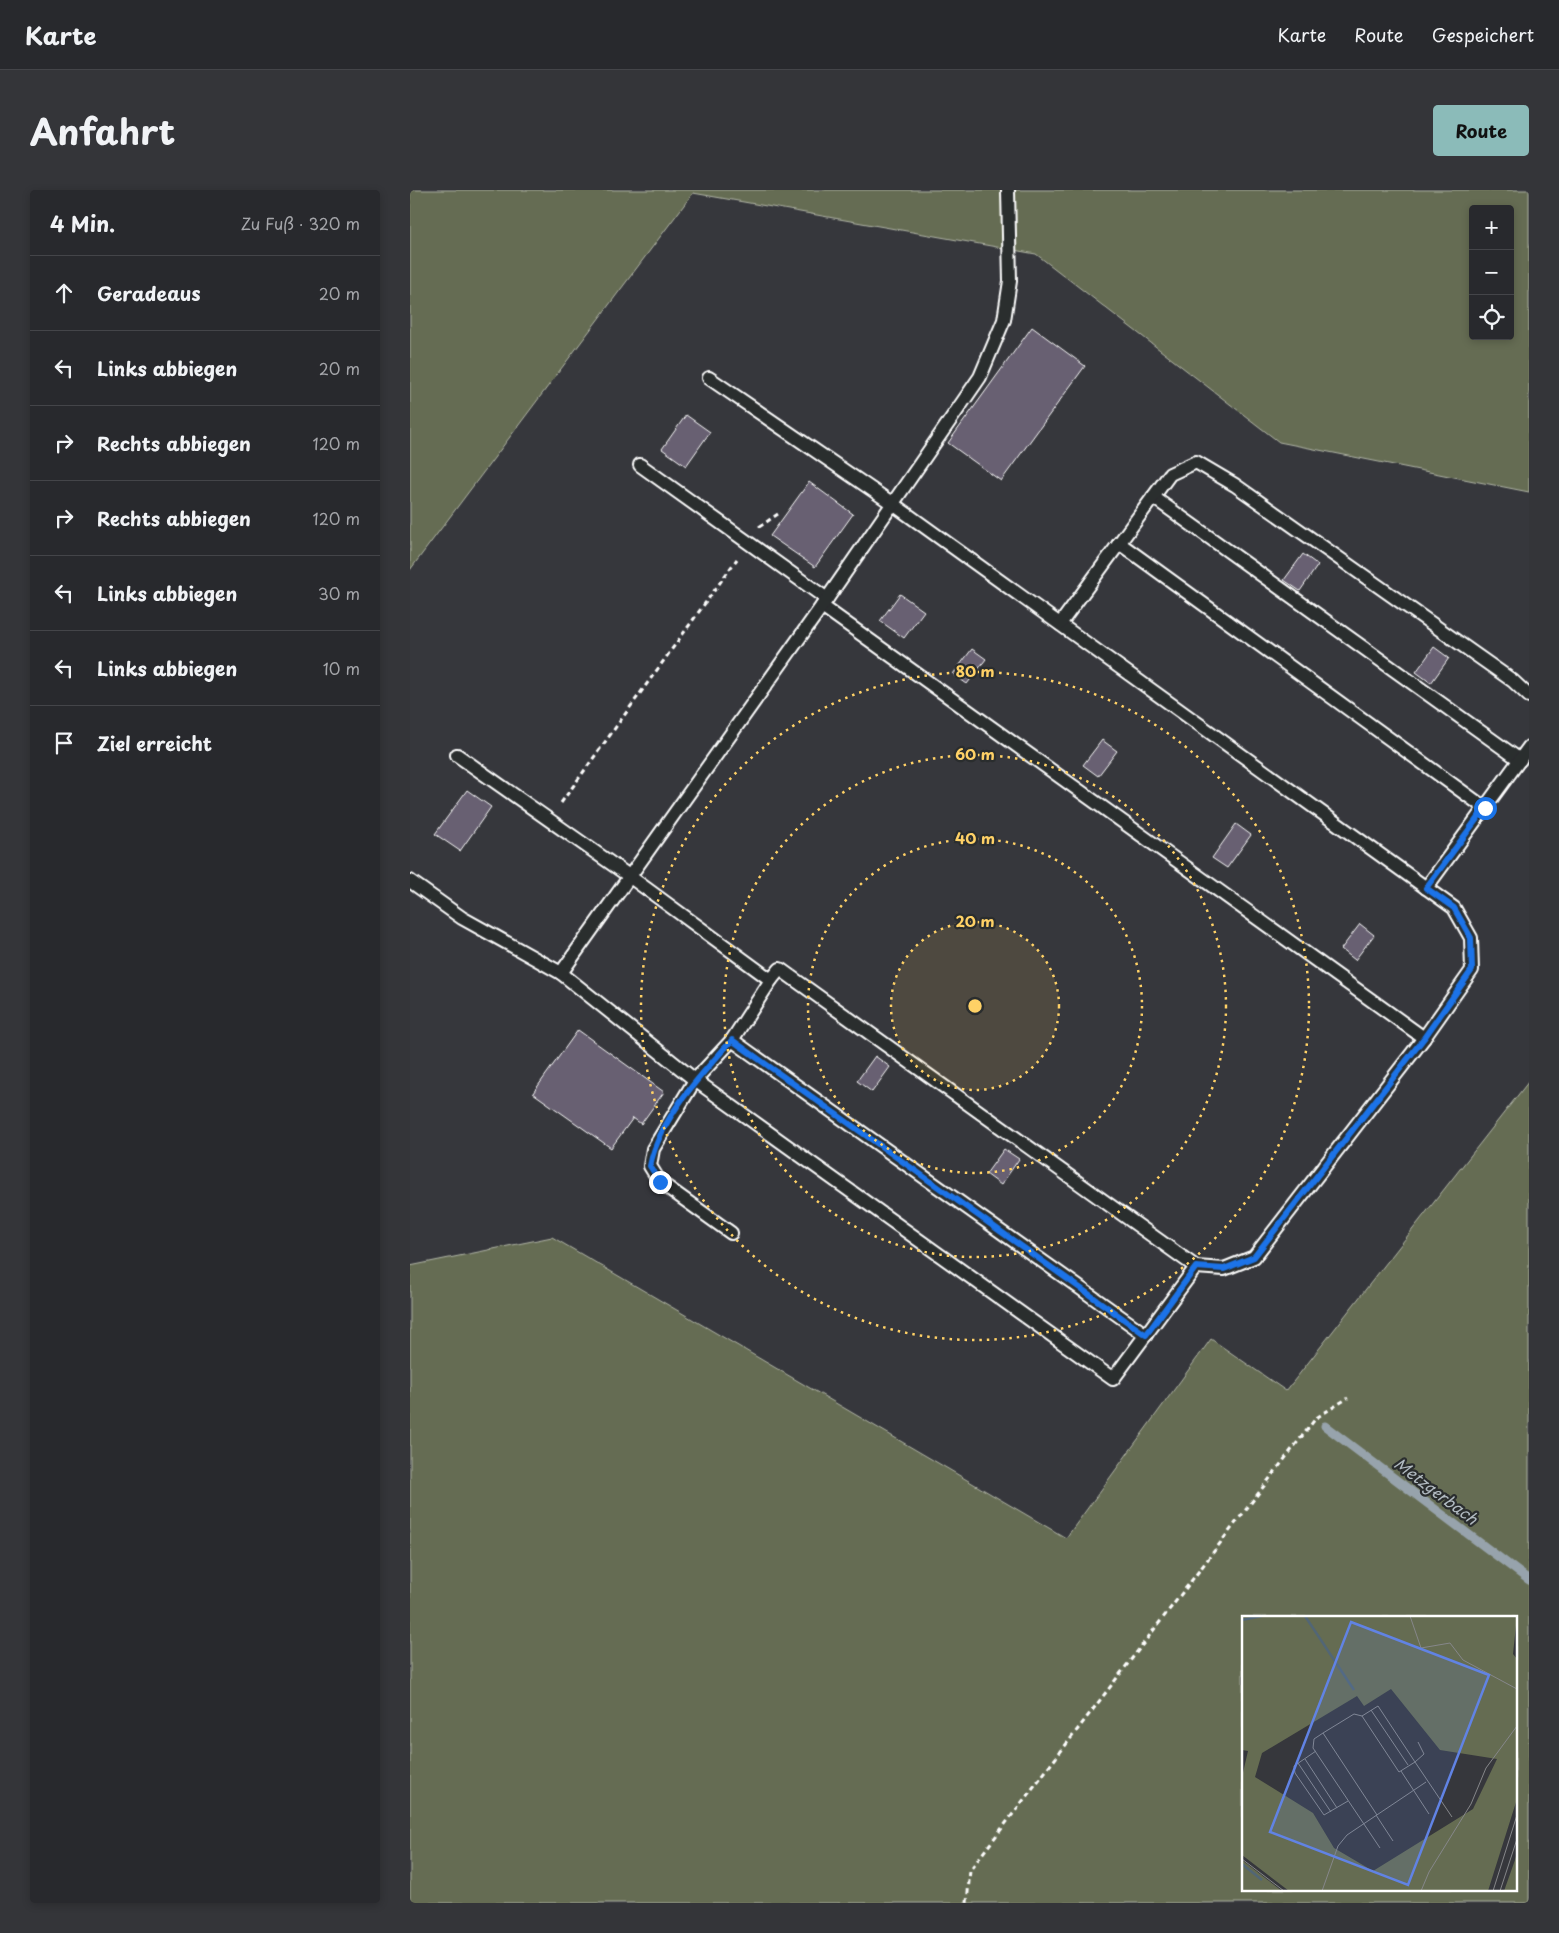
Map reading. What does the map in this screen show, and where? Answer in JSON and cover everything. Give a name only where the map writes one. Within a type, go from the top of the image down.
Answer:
[{"type":"lane","points":[[561,973],[824,603],[980,377],[1004,320],[1010,281],[1008,190]]},
{"type":"lane","points":[[709,378],[893,504],[1454,908],[1471,938],[1472,970],[1424,1038],[1254,1257],[1224,1269],[1196,1267],[780,969],[732,1040],[695,1080],[653,1149],[650,1166],[660,1182],[731,1233]]},
{"type":"lane","points":[[1060,624],[1170,474],[1196,462],[1235,485],[1513,681],[1529,696]]},
{"type":"lane","points":[[640,465],[748,543],[824,603],[1424,1038]]},
{"type":"lane","points":[[1152,497],[1520,760]]},
{"type":"lane","points":[[1119,543],[1485,808]]},
{"type":"lane","points":[[1426,888],[1529,747]]},
{"type":"lane","points":[[456,755],[629,876],[771,980]]},
{"type":"lane","points":[[410,881],[462,918],[561,973],[695,1080],[1113,1380],[1196,1267]]},
{"type":"lane","points":[[732,1040],[1146,1335]]},
{"type":"path","points":[[549,820],[760,525],[781,512]]},
{"type":"path","points":[[967,1903],[970,1870],[1316,1418],[1348,1398]]},
{"type":"green space","points":[[410,190],[1529,190],[1529,492],[1279,442],[1036,254],[693,193],[410,570]]},
{"type":"green space","points":[[1529,1081],[1529,1903],[410,1903],[410,1266],[552,1237],[1066,1538],[1211,1339],[1286,1391]]},
{"type":"building","points":[[1032,327],[1085,366],[1001,481],[948,443]]},
{"type":"building","points":[[686,415],[710,432],[686,466],[662,449]]},
{"type":"building","points":[[809,482],[853,514],[815,567],[770,536]]},
{"type":"building","points":[[1303,554],[1318,565],[1300,591],[1284,580]]},
{"type":"building","points":[[900,594],[924,611],[904,638],[880,621]]},
{"type":"building","points":[[1434,647],[1449,658],[1431,683],[1416,672]]},
{"type":"building","points":[[972,649],[986,659],[967,684],[953,674]]},
{"type":"building","points":[[1102,740],[1117,751],[1098,776],[1083,765]]},
{"type":"building","points":[[467,790],[491,807],[460,851],[435,834]]},
{"type":"building","points":[[1236,824],[1251,835],[1227,868],[1212,858]]},
{"type":"building","points":[[1360,924],[1374,935],[1355,960],[1341,949]]},
{"type":"building","points":[[578,1030],[664,1092],[641,1124],[633,1118],[611,1148],[533,1093]]},
{"type":"building","points":[[875,1056],[890,1067],[872,1092],[857,1081]]},
{"type":"building","points":[[1004,1149],[1019,1159],[1001,1185],[986,1174]]},
{"type":"waterway","name":"Metzgerbach","points":[[1325,1426],[1529,1580]]},
{"type":"route","points":[[660,1182],[650,1166],[653,1149],[695,1080],[732,1040],[1146,1335],[1196,1267],[1224,1269],[1254,1257],[1424,1038],[1472,970],[1471,938],[1454,908],[1426,888],[1485,808]]}]
